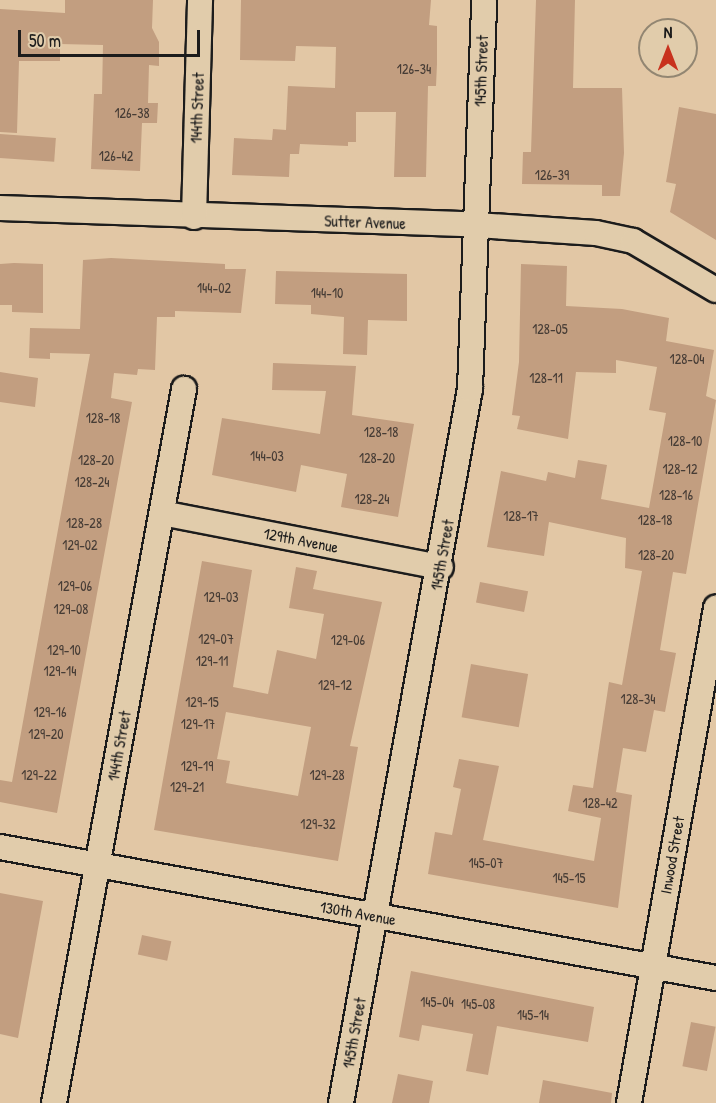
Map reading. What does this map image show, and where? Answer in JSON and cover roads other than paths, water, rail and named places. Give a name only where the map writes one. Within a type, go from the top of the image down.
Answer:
[{"type":"street","name":"144th Street","points":[[194,217],[200,0]]},
{"type":"street","name":"145th Street","points":[[342,1103],[441,567],[470,389],[484,0]]},
{"type":"street","name":"Sutter Avenue","points":[[0,208],[194,217],[476,225],[596,233],[633,242],[716,290]]},
{"type":"street","name":"144th Street","points":[[54,1103],[184,389]]},
{"type":"street","name":"129th Avenue","points":[[162,513],[441,567]]},
{"type":"street","name":"Inwood Street","points":[[629,1103],[716,608]]},
{"type":"street","name":"130th Avenue","points":[[0,847],[716,978]]}]
